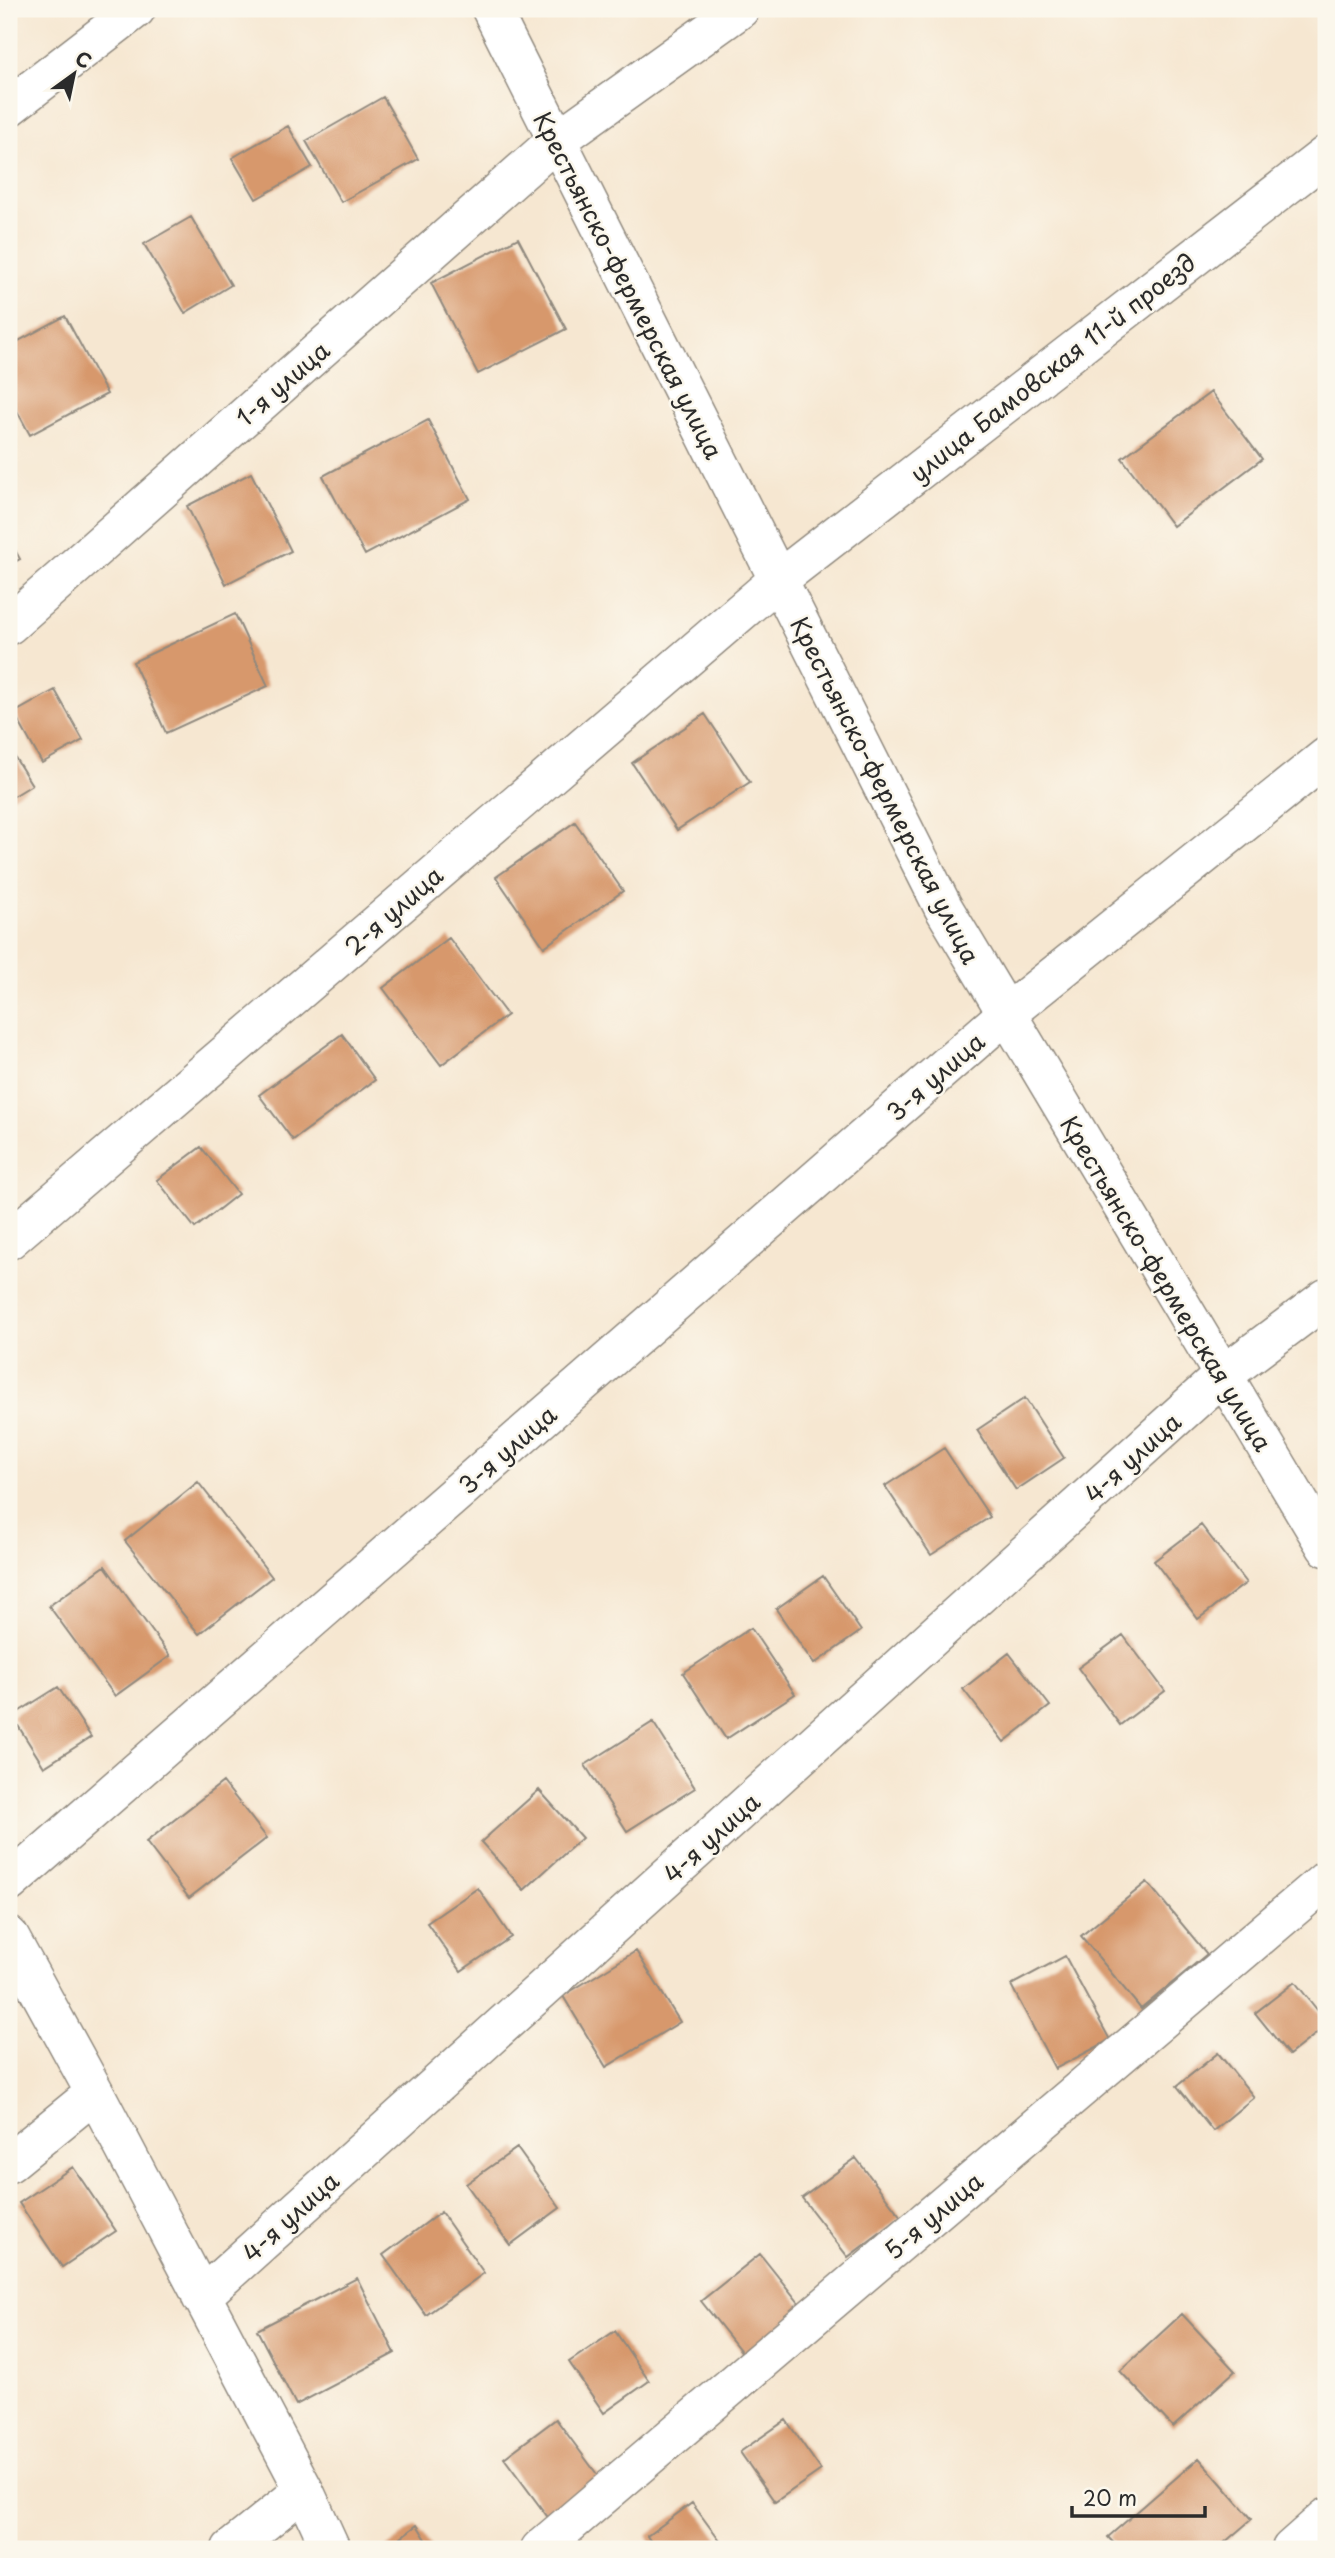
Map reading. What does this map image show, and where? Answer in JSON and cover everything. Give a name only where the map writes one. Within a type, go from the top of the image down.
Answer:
[{"type":"street","points":[[9,107],[136,9]]},
{"type":"street","name":"Крестьянско-фермерская улица","points":[[491,9],[943,907],[1326,1547]]},
{"type":"street","name":"1-я улица","points":[[9,625],[556,141],[740,9]]},
{"type":"street","name":"улица Бамовская 11-й проезд","points":[[778,580],[1326,155]]},
{"type":"street","name":"2-я улица","points":[[9,1240],[778,580]]},
{"type":"street","name":"3-я улица","points":[[9,1883],[1006,1014],[1326,757]]},
{"type":"street","name":"4-я улица","points":[[201,2297],[1222,1376],[1326,1298]]},
{"type":"street","name":"5-я улица","points":[[540,2549],[1326,1880]]},
{"type":"street","points":[[9,1936],[95,2093],[304,2490],[331,2549]]},
{"type":"street","points":[[9,2163],[95,2093]]},
{"type":"street","points":[[231,2549],[304,2490]]},
{"type":"street","points":[[1291,2549],[1326,2518]]},
{"type":"building","points":[[383,97],[418,159],[341,202],[306,141]]},
{"type":"building","points":[[288,126],[312,167],[256,199],[232,158]]},
{"type":"building","points":[[191,217],[231,285],[185,313],[144,244]]},
{"type":"building","points":[[518,238],[566,329],[478,374],[431,283]]},
{"type":"building","points":[[65,316],[107,394],[30,435],[9,396],[9,346]]},
{"type":"building","points":[[1211,392],[1262,459],[1173,526],[1122,458]]},
{"type":"building","points":[[428,420],[470,499],[365,555],[323,476]]},
{"type":"building","points":[[251,473],[291,551],[226,584],[187,506]]},
{"type":"building","points":[[9,539],[20,559],[9,565]]},
{"type":"building","points":[[235,614],[268,686],[166,733],[133,662]]},
{"type":"building","points":[[55,690],[83,740],[42,763],[14,713]]},
{"type":"building","points":[[705,714],[750,782],[677,830],[632,763]]},
{"type":"building","points":[[9,748],[32,785],[9,799]]},
{"type":"building","points":[[575,822],[623,891],[544,947],[496,877]]},
{"type":"building","points":[[449,938],[507,1015],[441,1065],[383,988]]},
{"type":"building","points":[[342,1034],[375,1080],[293,1140],[259,1095]]},
{"type":"building","points":[[201,1147],[238,1194],[195,1228],[157,1180]]},
{"type":"building","points":[[1025,1398],[1064,1458],[1016,1490],[977,1430]]},
{"type":"building","points":[[944,1448],[990,1517],[931,1555],[885,1486]]},
{"type":"building","points":[[198,1482],[272,1577],[199,1634],[125,1541]]},
{"type":"building","points":[[1201,1525],[1246,1583],[1198,1619],[1154,1561]]},
{"type":"building","points":[[105,1566],[170,1656],[115,1696],[49,1606]]},
{"type":"building","points":[[823,1576],[861,1631],[814,1664],[776,1609]]},
{"type":"building","points":[[751,1628],[795,1694],[726,1739],[683,1673]]},
{"type":"building","points":[[1123,1635],[1165,1691],[1120,1725],[1078,1668]]},
{"type":"building","points":[[1009,1653],[1050,1706],[1004,1742],[963,1689]]},
{"type":"building","points":[[58,1687],[91,1737],[44,1767],[12,1716]]},
{"type":"building","points":[[653,1722],[695,1788],[627,1831],[585,1765]]},
{"type":"building","points":[[223,1782],[267,1838],[189,1898],[146,1842]]},
{"type":"building","points":[[539,1790],[582,1838],[524,1890],[481,1842]]},
{"type":"building","points":[[1147,1882],[1207,1954],[1141,2009],[1081,1936]]},
{"type":"building","points":[[478,1888],[511,1937],[461,1971],[427,1923]]},
{"type":"building","points":[[636,1951],[680,2022],[606,2067],[563,1996]]},
{"type":"building","points":[[1065,1956],[1110,2040],[1055,2069],[1011,1985]]},
{"type":"building","points":[[1295,1982],[1326,2021],[1326,2026],[1289,2055],[1255,2013]]},
{"type":"building","points":[[1218,2053],[1254,2097],[1213,2131],[1177,2086]]},
{"type":"building","points":[[517,2148],[560,2208],[510,2245],[466,2184]]},
{"type":"building","points":[[856,2158],[901,2217],[848,2257],[802,2198]]},
{"type":"building","points":[[73,2167],[116,2231],[62,2267],[19,2203]]},
{"type":"building","points":[[441,2212],[484,2273],[426,2315],[383,2255]]},
{"type":"building","points":[[760,2254],[803,2308],[744,2355],[701,2301]]},
{"type":"building","points":[[357,2278],[395,2353],[296,2405],[257,2330]]},
{"type":"building","points":[[1182,2314],[1235,2371],[1173,2427],[1120,2371]]},
{"type":"building","points":[[615,2331],[649,2381],[604,2413],[569,2362]]},
{"type":"building","points":[[556,2419],[602,2481],[550,2520],[504,2458]]},
{"type":"building","points":[[786,2420],[821,2470],[775,2502],[740,2452]]},
{"type":"building","points":[[1199,2458],[1252,2519],[1217,2549],[1119,2549],[1108,2537]]},
{"type":"building","points":[[692,2503],[725,2548],[656,2549],[647,2536]]},
{"type":"building","points":[[417,2525],[432,2549],[385,2549]]}]
